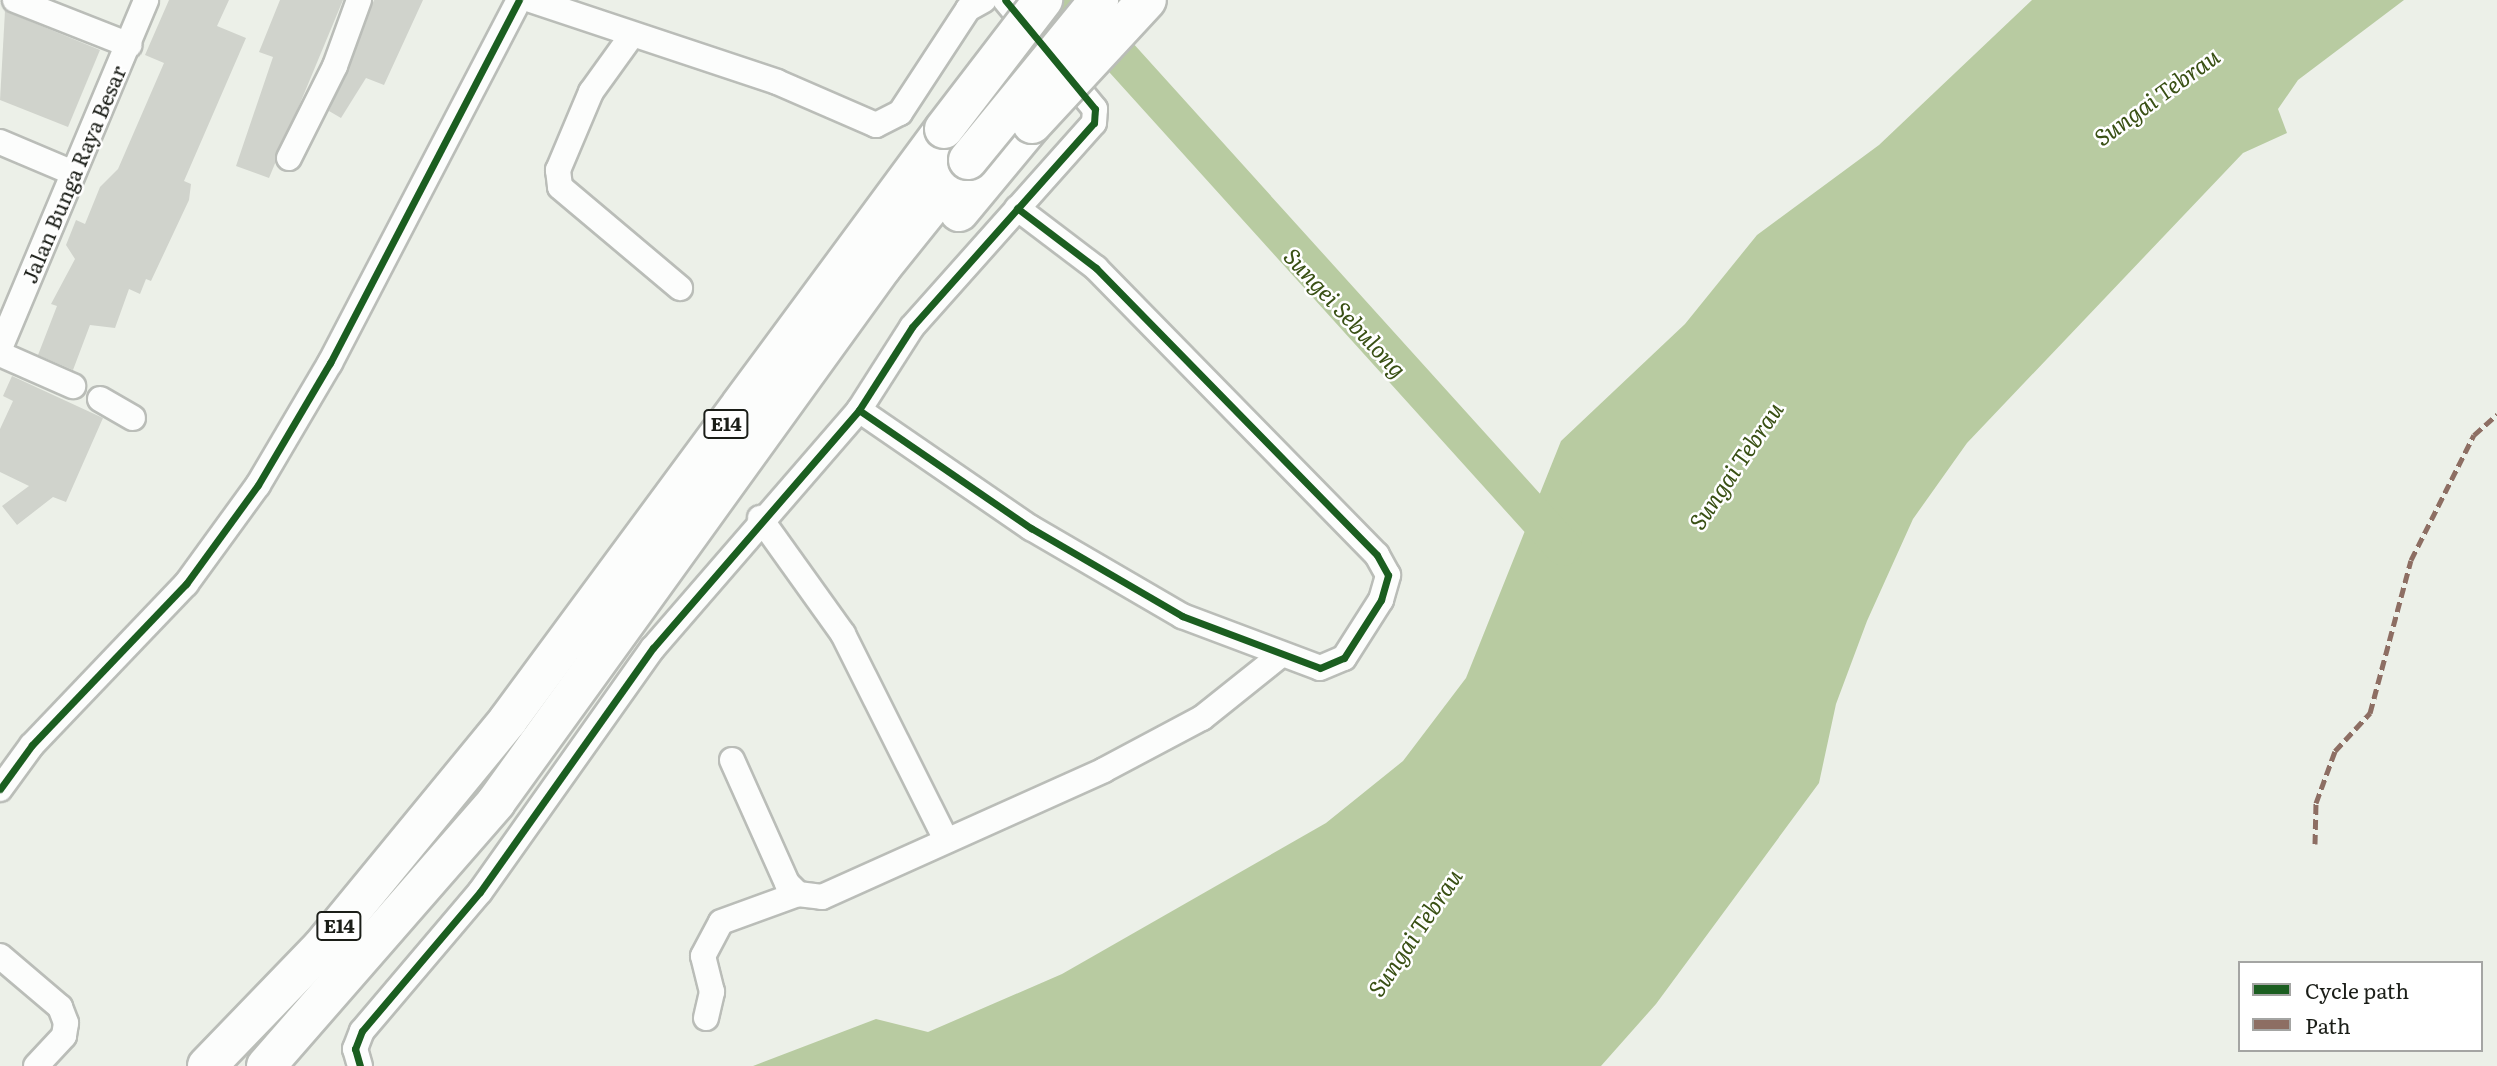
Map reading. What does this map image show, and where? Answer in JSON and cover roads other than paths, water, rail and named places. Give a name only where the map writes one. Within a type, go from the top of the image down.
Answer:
[{"type":"highway","name":"E14","points":[[207,1066],[321,948],[508,720],[944,128],[1043,0]]},
{"type":"highway","name":"E14","points":[[266,1066],[496,802],[806,374],[968,160],[1099,0]]},
{"type":"highway","points":[[806,374],[897,289],[1032,124],[1147,0]]},
{"type":"street","points":[[15,0],[129,45]]},
{"type":"street","name":"Jalan Bunga Raya Besar","points":[[0,348],[71,172],[129,45],[146,0]]},
{"type":"street","points":[[289,158],[359,0]]},
{"type":"street","points":[[0,789],[20,761],[186,584],[258,485],[330,363],[519,0]]},
{"type":"street","points":[[531,0],[777,82],[876,125],[900,113],[968,9],[984,0]]},
{"type":"street","points":[[360,1066],[355,1049],[362,1031],[480,892],[653,648],[760,519],[859,410],[912,327],[1094,123],[1095,109],[1005,0]]},
{"type":"street","points":[[632,35],[592,92],[558,170],[560,187],[680,288]]},
{"type":"street","points":[[0,142],[71,172]]},
{"type":"street","points":[[859,410],[1031,528],[1182,617],[1320,668],[1344,657],[1381,600],[1388,575],[1377,555],[1096,268],[1017,208]]},
{"type":"street","points":[[0,354],[73,386]]},
{"type":"street","points":[[100,399],[133,418]]},
{"type":"street","points":[[760,519],[843,634],[946,840]]},
{"type":"street","points":[[706,1018],[712,992],[704,956],[721,922],[798,894],[822,897],[1104,770],[1202,718],[1281,655]]},
{"type":"street","points":[[732,760],[787,883],[798,894]]},
{"type":"street","points":[[0,956],[61,1007],[66,1023],[64,1036],[36,1066]]},
{"type":"water","name":"Sungai Tebrau","points":[[2032,0],[2404,0],[2298,80],[2278,109],[2287,133],[2243,153],[1967,443],[1913,519],[1867,621],[1836,704],[1819,783],[1656,1004],[1601,1066],[753,1066],[876,1019],[928,1032],[1062,974],[1326,823],[1403,761],[1466,678],[1561,441],[1685,324],[1757,235],[1879,145]]},
{"type":"waterway","name":"Sungei Sebulong","points":[[1069,0],[1563,547]]}]
